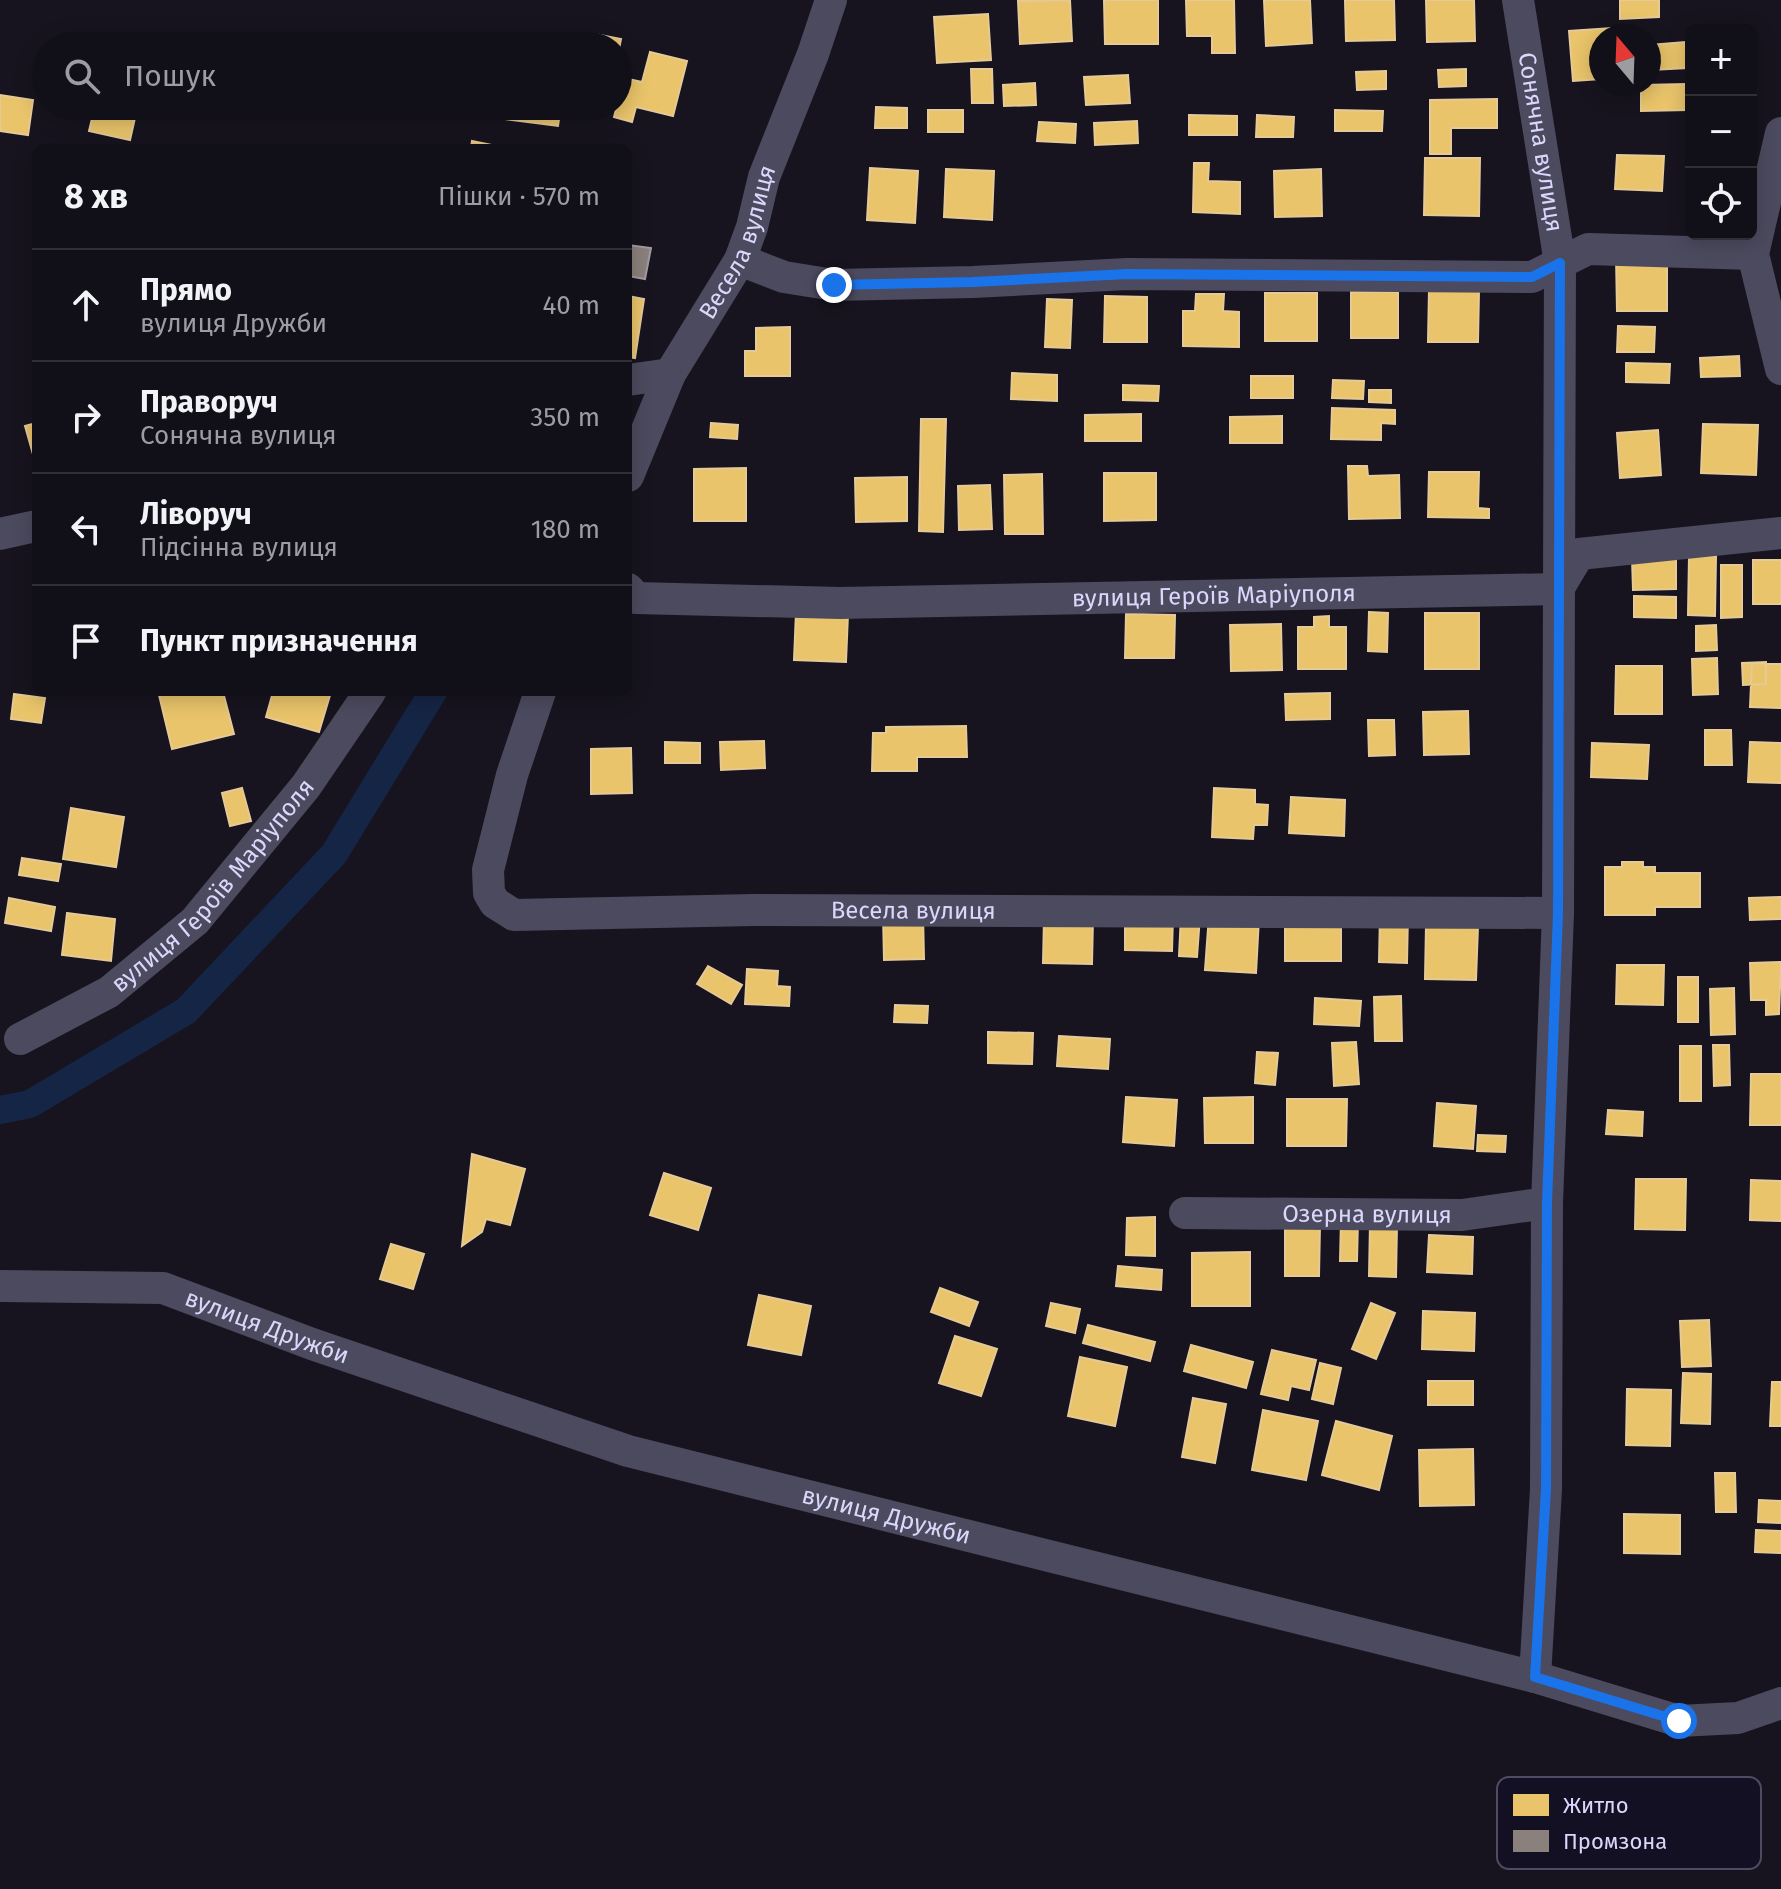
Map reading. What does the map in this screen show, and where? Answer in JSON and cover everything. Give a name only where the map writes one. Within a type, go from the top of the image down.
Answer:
[{"type":"street","name":"Весела вулиця","points":[[632,466],[670,374],[740,260],[764,177],[831,0]]},
{"type":"street","name":"Сонячна вулиця","points":[[1518,0],[1560,263],[1558,913],[1547,1203],[1546,1489],[1535,1677]]},
{"type":"street","points":[[1781,133],[1753,254],[1781,369]]},
{"type":"street","points":[[740,260],[802,281],[881,286],[1127,274],[1532,277],[1588,249],[1753,254]]},
{"type":"street","points":[[632,379],[670,374]]},
{"type":"street","points":[[0,534],[32,527]]},
{"type":"street","points":[[1558,589],[1579,554],[1781,533]]},
{"type":"street","name":"вулиця Героїв Маріуполя","points":[[632,594],[636,598],[840,603],[1558,589]]},
{"type":"street","name":"вулиця Героїв Маріуполя","points":[[20,1039],[109,992],[195,921],[306,786],[367,696]]},
{"type":"street","name":"Весела вулиця","points":[[539,696],[512,775],[488,870],[487,882],[495,903],[514,915],[754,910],[1558,913]]},
{"type":"street","name":"Озерна вулиця","points":[[1185,1213],[1462,1215],[1547,1203]]},
{"type":"street","name":"вулиця Дружби","points":[[0,1286],[163,1288],[312,1344],[628,1451],[1535,1677],[1679,1721],[1738,1718],[1781,1703]]},
{"type":"building: Житло","points":[[1070,0],[1072,41],[1020,44],[1018,1]]},
{"type":"building: Житло","points":[[1104,0],[1158,0],[1158,44],[1105,44]]},
{"type":"building: Житло","points":[[1186,0],[1234,0],[1235,53],[1212,53],[1212,36],[1187,36]]},
{"type":"building: Житло","points":[[1264,0],[1310,0],[1312,43],[1266,46]]},
{"type":"building: Житло","points":[[1345,0],[1394,0],[1395,40],[1346,41]]},
{"type":"building: Житло","points":[[1426,0],[1474,0],[1475,41],[1427,42]]},
{"type":"building: Житло","points":[[1620,0],[1659,0],[1659,17],[1620,19]]},
{"type":"building: Житло","points":[[988,14],[991,60],[937,63],[934,17]]},
{"type":"building: Житло","points":[[1589,30],[1589,80],[1573,81],[1569,31]]},
{"type":"building: Житло","points":[[1685,42],[1685,68],[1661,69],[1661,44]]},
{"type":"building: Житло","points":[[650,52],[687,61],[673,116],[636,107],[632,122],[625,120],[632,120],[632,80],[642,82]]},
{"type":"building: Житло","points":[[971,69],[992,69],[993,103],[972,103]]},
{"type":"building: Житло","points":[[1466,69],[1466,86],[1439,87],[1438,70]]},
{"type":"building: Житло","points":[[1386,71],[1386,89],[1357,90],[1356,72]]},
{"type":"building: Житло","points":[[1128,75],[1130,103],[1086,105],[1084,77]]},
{"type":"building: Житло","points":[[1035,83],[1036,105],[1004,106],[1003,85]]},
{"type":"building: Житло","points":[[1685,84],[1685,110],[1641,111],[1641,96],[1661,96],[1661,85]]},
{"type":"building: Житло","points":[[0,95],[32,100],[28,135],[0,131]]},
{"type":"building: Житло","points":[[1497,99],[1497,128],[1451,128],[1451,154],[1430,154],[1430,100]]},
{"type":"building: Житло","points":[[876,107],[907,108],[907,128],[875,128]]},
{"type":"building: Житло","points":[[928,110],[963,110],[963,132],[928,132]]},
{"type":"building: Житло","points":[[1335,110],[1383,111],[1382,131],[1335,131]]},
{"type":"building: Житло","points":[[1189,115],[1237,116],[1237,135],[1189,135]]},
{"type":"building: Житло","points":[[1257,115],[1294,117],[1293,137],[1256,137]]},
{"type":"building: Житло","points":[[92,120],[135,120],[130,140],[89,131]]},
{"type":"building: Житло","points":[[512,120],[559,120],[558,126]]},
{"type":"building: Житло","points":[[1137,121],[1138,143],[1095,145],[1094,123]]},
{"type":"building: Житло","points":[[1039,122],[1076,124],[1075,143],[1037,141]]},
{"type":"building: Житло","points":[[1617,155],[1664,156],[1662,191],[1615,189]]},
{"type":"building: Житло","points":[[1425,158],[1480,158],[1479,216],[1424,215]]},
{"type":"building: Житло","points":[[1194,163],[1209,163],[1208,181],[1240,182],[1240,214],[1193,212]]},
{"type":"building: Житло","points":[[870,168],[918,171],[915,223],[867,220]]},
{"type":"building: Житло","points":[[946,169],[994,171],[992,220],[944,217]]},
{"type":"building: Житло","points":[[1321,169],[1322,216],[1275,217],[1274,171]]},
{"type":"building: Житло","points":[[1616,256],[1667,256],[1667,311],[1617,311]]},
{"type":"building: Житло","points":[[1429,289],[1479,290],[1478,342],[1428,342]]},
{"type":"building: Житло","points":[[1351,292],[1398,292],[1398,338],[1351,338]]},
{"type":"building: Житло","points":[[1265,293],[1317,293],[1317,341],[1265,341]]},
{"type":"building: Житло","points":[[1196,294],[1224,294],[1223,311],[1239,312],[1239,347],[1183,346],[1183,311],[1195,311]]},
{"type":"building: Житло","points":[[1105,296],[1147,297],[1147,342],[1104,342]]},
{"type":"building: Житло","points":[[632,297],[644,299],[635,358],[632,358]]},
{"type":"building: Житло","points":[[1047,299],[1072,300],[1070,348],[1045,347]]},
{"type":"building: Житло","points":[[1618,326],[1655,327],[1654,352],[1617,352]]},
{"type":"building: Житло","points":[[790,327],[790,376],[745,376],[745,351],[756,351],[756,328]]},
{"type":"building: Житло","points":[[1739,356],[1740,376],[1701,377],[1700,358]]},
{"type":"building: Житло","points":[[1626,363],[1670,364],[1669,383],[1626,382]]},
{"type":"building: Житло","points":[[1012,373],[1057,375],[1057,401],[1011,399]]},
{"type":"building: Житло","points":[[1251,376],[1293,376],[1293,398],[1251,398]]},
{"type":"building: Житло","points":[[1333,380],[1364,381],[1363,399],[1332,398]]},
{"type":"building: Житло","points":[[1123,385],[1159,386],[1158,401],[1123,400]]},
{"type":"building: Житло","points":[[1369,390],[1391,390],[1391,403],[1369,402]]},
{"type":"building: Житло","points":[[1332,408],[1395,410],[1395,424],[1381,423],[1381,440],[1331,439]]},
{"type":"building: Житло","points":[[1141,414],[1141,441],[1085,441],[1085,415]]},
{"type":"building: Житло","points":[[1282,416],[1282,443],[1230,443],[1230,417]]},
{"type":"building: Житло","points":[[921,419],[946,419],[943,532],[919,531]]},
{"type":"building: Житло","points":[[711,423],[738,425],[737,439],[710,437]]},
{"type":"building: Житло","points":[[32,424],[32,451],[25,426]]},
{"type":"building: Житло","points":[[1703,424],[1758,425],[1756,475],[1701,473]]},
{"type":"building: Житло","points":[[1658,430],[1661,475],[1620,478],[1617,433]]},
{"type":"building: Житло","points":[[1348,466],[1367,466],[1368,476],[1399,475],[1400,518],[1349,519]]},
{"type":"building: Житло","points":[[746,468],[746,521],[694,521],[694,469]]},
{"type":"building: Житло","points":[[1429,472],[1479,472],[1478,508],[1489,509],[1489,518],[1428,517]]},
{"type":"building: Житло","points":[[1104,473],[1156,473],[1156,520],[1104,521]]},
{"type":"building: Житло","points":[[1042,474],[1043,534],[1005,534],[1004,475]]},
{"type":"building: Житло","points":[[907,477],[907,521],[856,522],[855,478]]},
{"type":"building: Житло","points":[[990,485],[992,529],[959,530],[958,486]]},
{"type":"building: Житло","points":[[1689,556],[1716,556],[1715,616],[1688,615]]},
{"type":"building: Житло","points":[[1632,558],[1676,558],[1676,589],[1633,590]]},
{"type":"building: Житло","points":[[1753,560],[1781,560],[1781,604],[1753,604]]},
{"type":"building: Житло","points":[[1721,565],[1742,565],[1742,617],[1721,618]]},
{"type":"building: Житло","points":[[1634,596],[1676,597],[1676,618],[1634,617]]},
{"type":"building: Житло","points":[[796,612],[848,614],[846,662],[794,660]]},
{"type":"building: Житло","points":[[1369,612],[1388,613],[1387,652],[1368,651]]},
{"type":"building: Житло","points":[[1425,613],[1479,613],[1479,669],[1425,669]]},
{"type":"building: Житло","points":[[1126,614],[1175,615],[1174,658],[1125,658]]},
{"type":"building: Житло","points":[[1329,616],[1329,627],[1346,627],[1346,669],[1298,669],[1298,627],[1314,627],[1314,617]]},
{"type":"building: Житло","points":[[1281,624],[1282,670],[1231,671],[1230,625]]},
{"type":"building: Житло","points":[[1716,625],[1717,650],[1696,651],[1696,626]]},
{"type":"building: Житло","points":[[1717,658],[1718,694],[1693,695],[1692,659]]},
{"type":"building: Житло","points":[[1766,662],[1766,684],[1743,685],[1742,663]]},
{"type":"building: Житло","points":[[1752,663],[1781,664],[1781,708],[1750,707]]},
{"type":"building: Житло","points":[[1616,666],[1662,666],[1662,714],[1615,714]]},
{"type":"building: Житло","points":[[1330,693],[1330,719],[1286,720],[1285,694]]},
{"type":"building: Житло","points":[[14,694],[45,698],[41,723],[11,719]]},
{"type":"building: Житло","points":[[159,696],[224,696],[234,734],[172,749]]},
{"type":"building: Житло","points":[[272,696],[330,696],[319,732],[266,717]]},
{"type":"building: Житло","points":[[1468,711],[1469,754],[1424,755],[1423,712]]},
{"type":"building: Житло","points":[[1368,720],[1394,720],[1395,755],[1369,756]]},
{"type":"building: Житло","points":[[966,726],[967,757],[917,757],[917,771],[872,771],[873,733],[886,733],[886,727]]},
{"type":"building: Житло","points":[[1705,730],[1731,730],[1732,765],[1705,765]]},
{"type":"building: Житло","points":[[764,741],[765,768],[721,770],[720,742]]},
{"type":"building: Житло","points":[[665,742],[700,743],[700,763],[665,763]]},
{"type":"building: Житло","points":[[1750,742],[1781,743],[1781,783],[1748,782]]},
{"type":"building: Житло","points":[[1592,743],[1649,745],[1647,779],[1591,777]]},
{"type":"building: Житло","points":[[631,748],[632,793],[591,794],[591,749]]},
{"type":"building: Житло","points":[[242,788],[251,821],[230,826],[222,793]]},
{"type":"building: Житло","points":[[1214,788],[1255,790],[1255,804],[1268,805],[1267,825],[1254,825],[1253,839],[1212,837]]},
{"type":"building: Житло","points":[[1291,797],[1345,800],[1344,836],[1289,833]]},
{"type":"building: Житло","points":[[71,808],[124,817],[116,867],[63,859]]},
{"type":"building: Житло","points":[[22,858],[61,864],[58,881],[19,875]]},
{"type":"building: Житло","points":[[1622,862],[1643,862],[1643,867],[1655,867],[1655,873],[1700,873],[1700,907],[1655,907],[1655,915],[1605,915],[1605,867],[1622,867]]},
{"type":"building: Житло","points":[[1781,897],[1781,919],[1750,920],[1749,898]]},
{"type":"building: Житло","points":[[9,898],[55,907],[51,931],[5,923]]},
{"type":"building: Житло","points":[[67,913],[115,919],[111,961],[62,955]]},
{"type":"building: Житло","points":[[1380,913],[1408,913],[1407,963],[1379,962]]},
{"type":"building: Житло","points":[[923,914],[924,959],[884,960],[883,915]]},
{"type":"building: Житло","points":[[1341,914],[1341,961],[1285,961],[1285,915]]},
{"type":"building: Житло","points":[[1181,915],[1200,916],[1197,957],[1179,956]]},
{"type":"building: Житло","points":[[1209,915],[1259,918],[1256,973],[1205,970]]},
{"type":"building: Житло","points":[[1125,916],[1173,916],[1172,951],[1125,950]]},
{"type":"building: Житло","points":[[1044,918],[1093,919],[1092,964],[1043,963]]},
{"type":"building: Житло","points":[[1426,925],[1478,926],[1476,980],[1425,979]]},
{"type":"building: Житло","points":[[1781,962],[1779,1014],[1766,1015],[1766,1000],[1751,1000],[1750,963]]},
{"type":"building: Житло","points":[[1617,965],[1664,965],[1663,1005],[1616,1004]]},
{"type":"building: Житло","points":[[708,966],[742,985],[731,1004],[697,984]]},
{"type":"building: Житло","points":[[747,969],[778,971],[777,986],[790,987],[789,1006],[745,1004]]},
{"type":"building: Житло","points":[[1678,977],[1698,977],[1698,1022],[1678,1022]]},
{"type":"building: Житло","points":[[1734,988],[1735,1034],[1711,1035],[1710,989]]},
{"type":"building: Житло","points":[[1401,996],[1402,1041],[1375,1041],[1374,997]]},
{"type":"building: Житло","points":[[1315,998],[1361,1001],[1359,1026],[1314,1024]]},
{"type":"building: Житло","points":[[895,1005],[928,1006],[927,1023],[894,1022]]},
{"type":"building: Житло","points":[[988,1032],[1033,1033],[1032,1064],[988,1063]]},
{"type":"building: Житло","points":[[1059,1036],[1110,1039],[1108,1069],[1057,1066]]},
{"type":"building: Житло","points":[[1356,1042],[1359,1084],[1334,1086],[1332,1043]]},
{"type":"building: Житло","points":[[1713,1045],[1729,1045],[1730,1085],[1714,1086]]},
{"type":"building: Житло","points":[[1680,1046],[1701,1046],[1701,1101],[1680,1101]]},
{"type":"building: Житло","points":[[1257,1052],[1278,1053],[1275,1085],[1255,1083]]},
{"type":"building: Житло","points":[[1751,1074],[1781,1074],[1781,1125],[1750,1125]]},
{"type":"building: Житло","points":[[1126,1097],[1177,1100],[1174,1146],[1123,1142]]},
{"type":"building: Житло","points":[[1253,1097],[1253,1143],[1205,1143],[1204,1098]]},
{"type":"building: Житло","points":[[1287,1099],[1347,1099],[1346,1146],[1287,1146]]},
{"type":"building: Житло","points":[[1437,1103],[1476,1106],[1473,1149],[1434,1146]]},
{"type":"building: Житло","points":[[1608,1110],[1643,1112],[1642,1136],[1606,1134]]},
{"type":"building: Житло","points":[[1478,1135],[1506,1136],[1505,1152],[1477,1151]]},
{"type":"building: Житло","points":[[472,1154],[525,1169],[510,1225],[486,1219],[482,1232],[462,1246]]},
{"type":"building: Житло","points":[[664,1173],[711,1188],[698,1230],[650,1215]]},
{"type":"building: Житло","points":[[1636,1179],[1686,1179],[1685,1230],[1635,1229]]},
{"type":"building: Житло","points":[[1751,1180],[1781,1181],[1781,1221],[1750,1220]]},
{"type":"building: Житло","points":[[1155,1217],[1155,1256],[1126,1255],[1127,1218]]},
{"type":"building: Житло","points":[[1341,1220],[1358,1220],[1357,1261],[1340,1261]]},
{"type":"building: Житло","points":[[1370,1224],[1397,1224],[1396,1277],[1369,1276]]},
{"type":"building: Житло","points":[[1285,1225],[1320,1225],[1319,1276],[1285,1276]]},
{"type":"building: Житло","points":[[1429,1235],[1473,1237],[1472,1274],[1427,1272]]},
{"type":"building: Житло","points":[[391,1244],[424,1254],[413,1289],[380,1279]]},
{"type":"building: Житло","points":[[1250,1252],[1250,1306],[1192,1306],[1192,1253]]},
{"type":"building: Житло","points":[[1118,1266],[1162,1270],[1161,1290],[1116,1286]]},
{"type":"building: Житло","points":[[940,1288],[978,1302],[969,1326],[931,1312]]},
{"type":"building: Житло","points":[[759,1295],[811,1306],[801,1355],[748,1345]]},
{"type":"building: Житло","points":[[1051,1303],[1080,1309],[1075,1333],[1046,1326]]},
{"type":"building: Житло","points":[[1371,1303],[1395,1313],[1376,1359],[1352,1349]]},
{"type":"building: Житло","points":[[1423,1311],[1475,1313],[1474,1351],[1422,1349]]},
{"type":"building: Житло","points":[[1709,1320],[1711,1366],[1682,1367],[1680,1321]]},
{"type":"building: Житло","points":[[1088,1325],[1155,1342],[1150,1361],[1083,1343]]},
{"type":"building: Житло","points":[[955,1336],[997,1349],[981,1396],[939,1383]]},
{"type":"building: Житло","points":[[1191,1345],[1253,1362],[1246,1388],[1184,1371]]},
{"type":"building: Житло","points":[[1272,1350],[1316,1360],[1309,1390],[1291,1386],[1288,1400],[1261,1394]]},
{"type":"building: Житло","points":[[1080,1357],[1127,1367],[1115,1426],[1068,1416]]},
{"type":"building: Житло","points":[[1320,1363],[1341,1368],[1333,1404],[1312,1399]]},
{"type":"building: Житло","points":[[1683,1373],[1711,1374],[1710,1424],[1681,1423]]},
{"type":"building: Житло","points":[[1428,1381],[1473,1381],[1473,1405],[1428,1405]]},
{"type":"building: Житло","points":[[1772,1382],[1781,1382],[1781,1426],[1770,1426]]},
{"type":"building: Житло","points":[[1627,1389],[1671,1390],[1670,1446],[1626,1445]]},
{"type":"building: Житло","points":[[1193,1398],[1226,1404],[1215,1463],[1182,1457]]},
{"type":"building: Житло","points":[[1263,1410],[1318,1421],[1306,1480],[1252,1470]]},
{"type":"building: Житло","points":[[1336,1421],[1392,1436],[1379,1490],[1322,1475]]},
{"type":"building: Житло","points":[[1473,1449],[1474,1505],[1420,1506],[1419,1450]]},
{"type":"building: Житло","points":[[1715,1473],[1735,1473],[1736,1512],[1716,1512]]},
{"type":"building: Житло","points":[[1759,1500],[1781,1501],[1781,1523],[1758,1522]]},
{"type":"building: Житло","points":[[1624,1514],[1680,1515],[1680,1554],[1624,1553]]},
{"type":"building: Житло","points":[[1756,1530],[1781,1531],[1781,1553],[1755,1552]]},
{"type":"building: Промзона","points":[[632,246],[651,248],[645,279],[632,277]]},
{"type":"waterway","points":[[0,1110],[30,1104],[186,1011],[334,854],[431,696]]},
{"type":"route","points":[[834,285],[881,286],[1127,274],[1532,277],[1560,263],[1558,913],[1547,1203],[1546,1489],[1535,1677],[1679,1721]]}]
